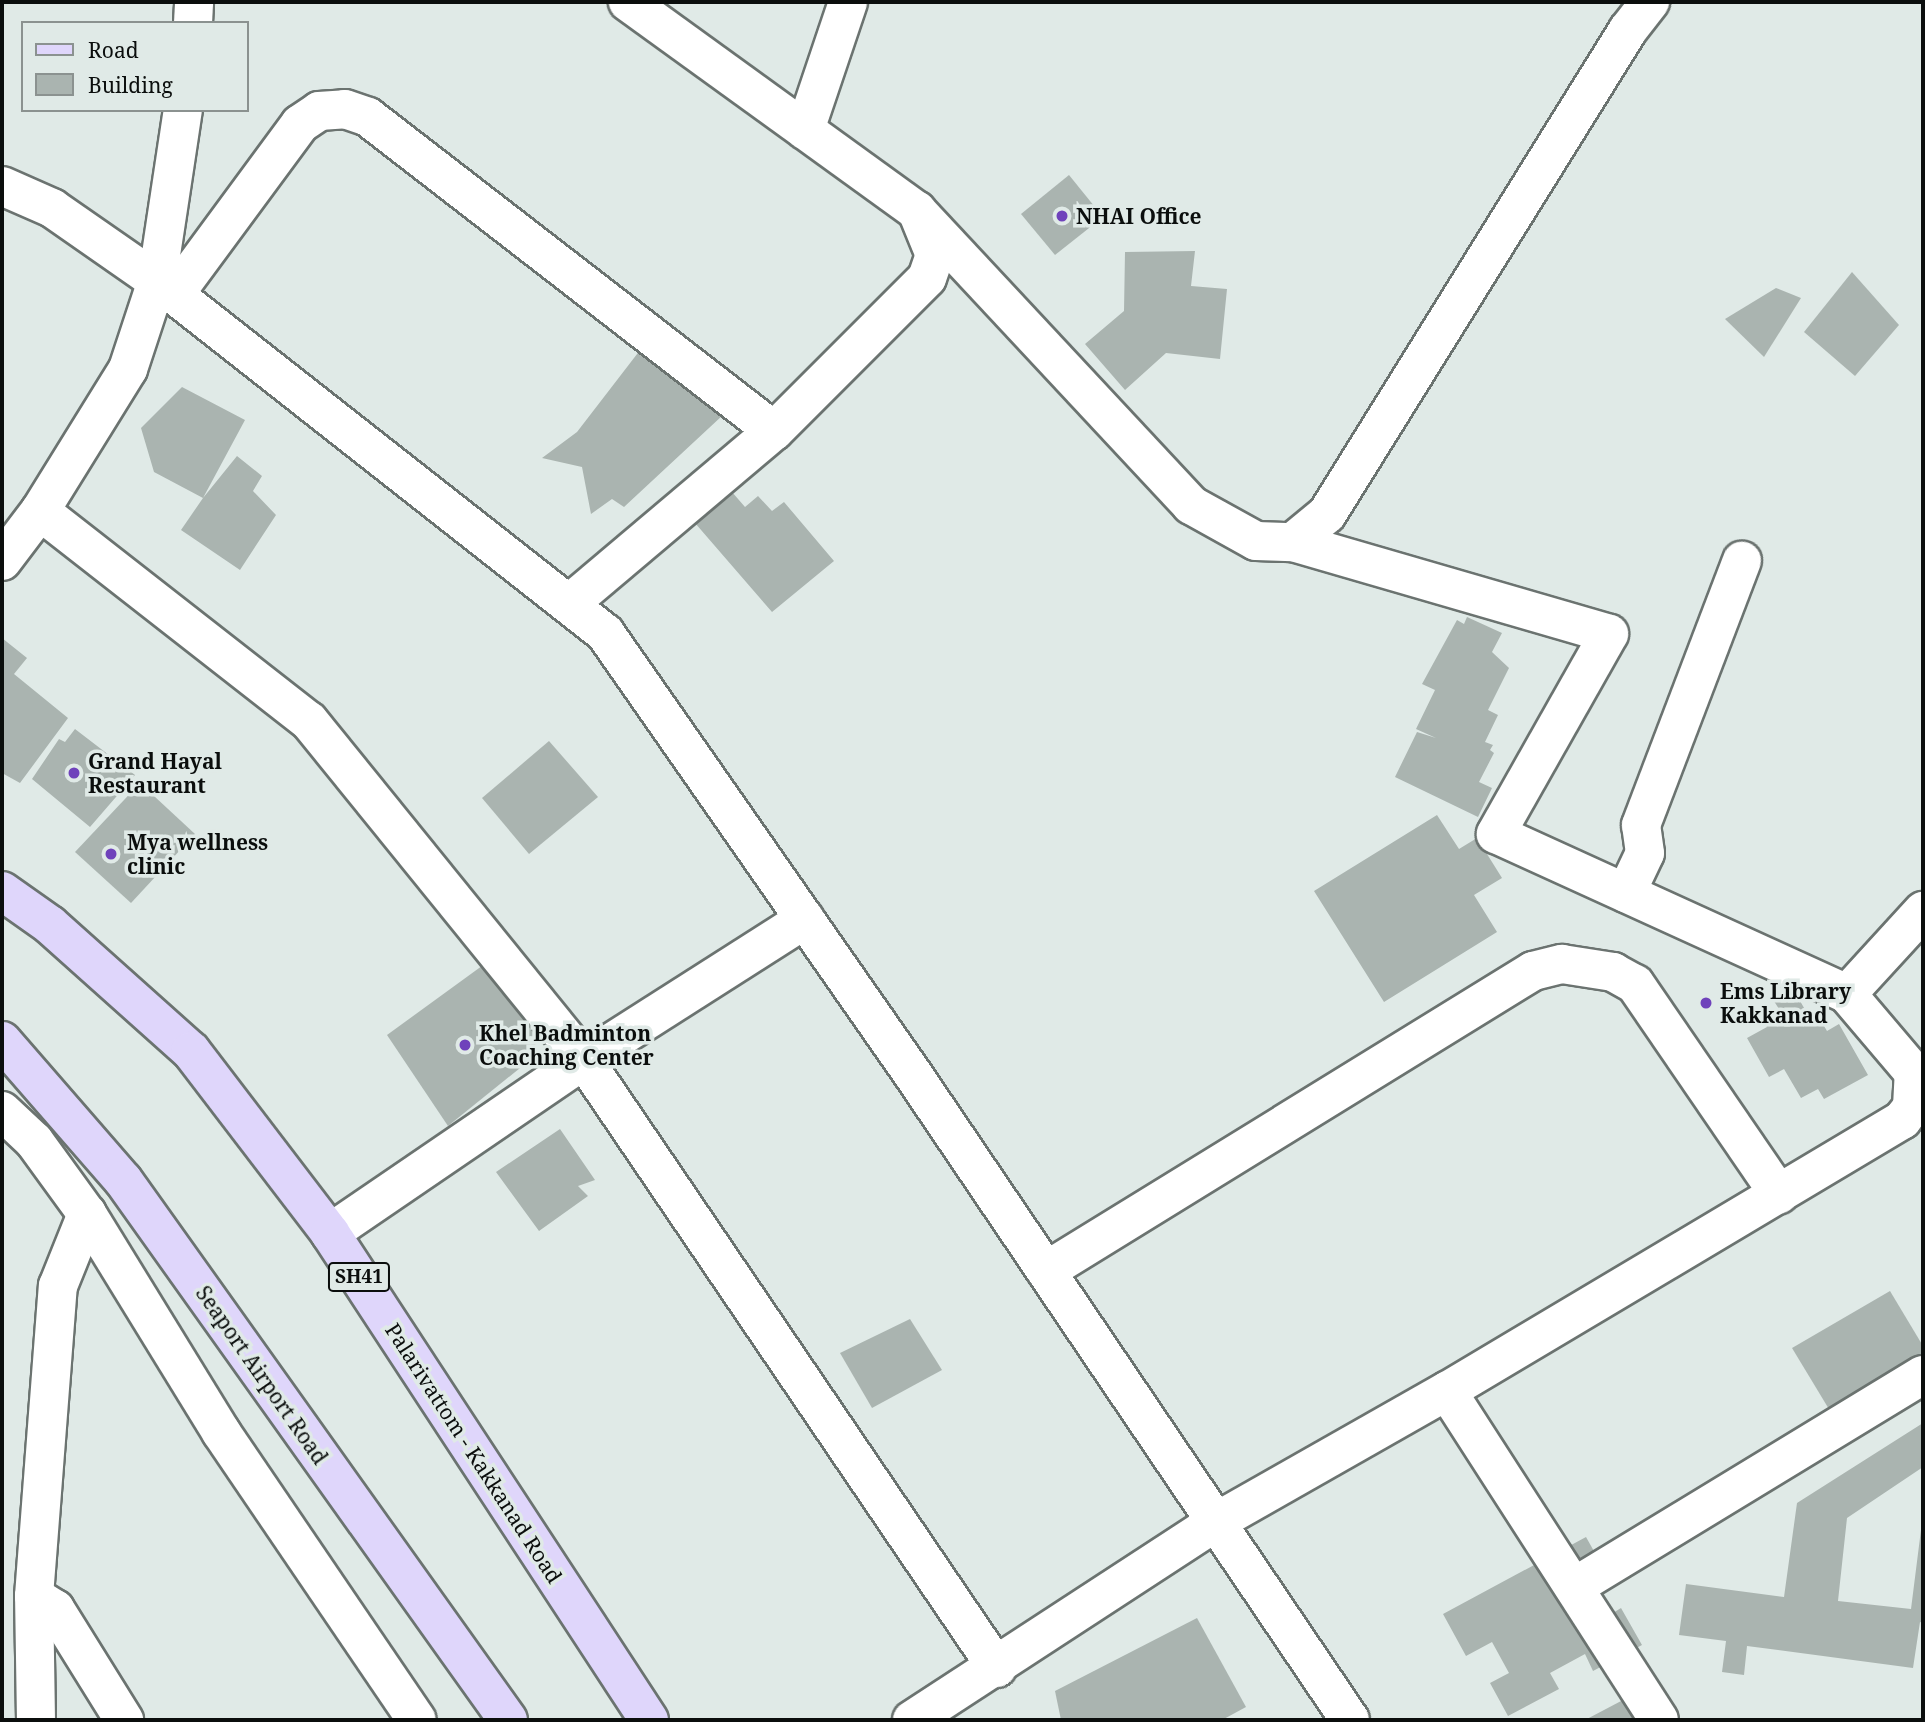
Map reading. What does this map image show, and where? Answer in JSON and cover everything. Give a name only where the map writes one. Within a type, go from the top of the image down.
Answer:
[{"type":"main road","name":"Palarivattom - Kakkanad Road","points":[[2,891],[50,925],[191,1051],[330,1233],[649,1720]]},
{"type":"main road","name":"Seaport Airport Road","points":[[2,1041],[123,1180],[508,1720]]},
{"type":"street","points":[[193,21],[194,2]]},
{"type":"street","points":[[628,2],[917,211],[1191,505],[1256,541],[1293,542],[1609,634],[1496,834],[1847,994],[1914,1073],[1912,1107],[1902,1120],[1447,1391],[1216,1522],[997,1668],[912,1720]]},
{"type":"street","points":[[805,130],[848,2]]},
{"type":"street","points":[[1293,542],[1327,514],[1628,30],[1650,2]]},
{"type":"street","points":[[2,561],[40,511],[128,369],[165,288],[300,124],[319,111],[345,109],[368,117],[774,431]]},
{"type":"street","points":[[165,288],[183,112]]},
{"type":"street","points":[[2,186],[52,208],[165,288],[605,633],[1046,1270],[1350,1720]]},
{"type":"street","points":[[569,604],[774,431],[927,278],[934,255],[917,211]]},
{"type":"street","points":[[40,511],[309,721],[584,1060],[997,1668]]},
{"type":"street","points":[[1626,893],[1645,853],[1641,825],[1742,561]]},
{"type":"street","points":[[1847,994],[1923,911]]},
{"type":"street","points":[[330,1233],[584,1060],[805,919]]},
{"type":"street","points":[[1046,1270],[1533,971],[1562,964],[1604,969],[1635,984],[1779,1194]]},
{"type":"street","points":[[2,1111],[34,1141],[87,1214],[221,1432],[417,1720]]},
{"type":"street","points":[[36,1720],[34,1596],[58,1286],[87,1214]]},
{"type":"street","points":[[1574,1587],[1923,1375]]},
{"type":"street","points":[[1447,1391],[1660,1720]]},
{"type":"street","points":[[34,1596],[55,1609],[124,1720]]},
{"type":"building","name":"NHAI Office","points":[[1069,175],[1103,217],[1055,255],[1021,214]]},
{"type":"building","points":[[1195,251],[1191,286],[1227,289],[1220,359],[1166,353],[1125,390],[1085,344],[1124,311],[1125,252]]},
{"type":"building","points":[[1852,272],[1899,325],[1855,376],[1804,332]]},
{"type":"building","points":[[1776,288],[1801,298],[1764,357],[1725,319]]},
{"type":"building","points":[[644,345],[723,415],[624,507],[612,499],[591,514],[582,467],[542,458],[577,432]]},
{"type":"building","points":[[182,387],[245,420],[203,498],[154,472],[141,428]]},
{"type":"building","points":[[237,456],[262,476],[253,491],[276,515],[240,570],[181,530]]},
{"type":"building","points":[[732,492],[745,507],[758,496],[772,511],[784,502],[834,561],[772,612],[695,523]]},
{"type":"building","points":[[1467,617],[1502,633],[1492,652],[1509,668],[1488,710],[1498,715],[1485,742],[1493,745],[1490,750],[1494,753],[1479,782],[1492,788],[1478,817],[1395,777],[1417,732],[1436,738],[1416,729],[1435,690],[1422,684],[1457,620],[1464,624]]},
{"type":"building","points":[[2,638],[27,658],[14,674],[68,718],[20,783],[2,773]]},
{"type":"building","points":[[75,729],[135,775],[90,827],[32,779],[59,739],[65,742]]},
{"type":"building","points":[[549,741],[598,797],[529,854],[482,798]]},
{"type":"building","points":[[140,783],[195,834],[131,903],[75,852]]},
{"type":"building","points":[[1437,815],[1459,849],[1477,838],[1502,878],[1474,895],[1497,932],[1384,1002],[1314,891]]},
{"type":"building","name":"Khel Badminton Coaching Center","points":[[486,963],[536,1026],[535,1056],[448,1126],[387,1035]]},
{"type":"building","points":[[1792,987],[1811,1020],[1818,1016],[1827,1031],[1839,1024],[1868,1075],[1824,1099],[1818,1089],[1801,1098],[1784,1069],[1769,1077],[1747,1038],[1767,1027],[1762,1019],[1779,1009],[1772,998]]},
{"type":"building","points":[[560,1129],[595,1180],[578,1186],[588,1196],[539,1231],[496,1172]]},
{"type":"building","points":[[1890,1291],[1923,1346],[1923,1387],[1844,1434],[1792,1348]]},
{"type":"building","points":[[910,1319],[942,1370],[872,1408],[840,1353]]},
{"type":"building","points":[[1923,1423],[1923,1467],[1847,1518],[1838,1601],[1911,1609],[1923,1514],[1923,1623],[1920,1622],[1913,1668],[1747,1646],[1744,1675],[1722,1672],[1726,1641],[1679,1635],[1686,1584],[1784,1597],[1797,1503]]},
{"type":"building","points":[[1586,1537],[1613,1585],[1601,1592],[1613,1613],[1621,1608],[1642,1645],[1593,1671],[1585,1654],[1550,1673],[1559,1689],[1508,1716],[1490,1683],[1509,1673],[1492,1642],[1466,1656],[1443,1614]]},
{"type":"building","points":[[1197,1618],[1246,1707],[1222,1720],[1061,1720],[1055,1691]]},
{"type":"building","points":[[1623,1700],[1641,1720],[1585,1720]]},
{"type":"place","name":"NHAI Office","points":[[1062,216]]},
{"type":"place","name":"Grand Hayal Restaurant","points":[[74,773]]},
{"type":"place","name":"Mya wellness clinic","points":[[111,854]]},
{"type":"place","name":"Ems Library Kakkanad","points":[[1706,1003]]},
{"type":"place","name":"Khel Badminton Coaching Center","points":[[465,1045]]}]
